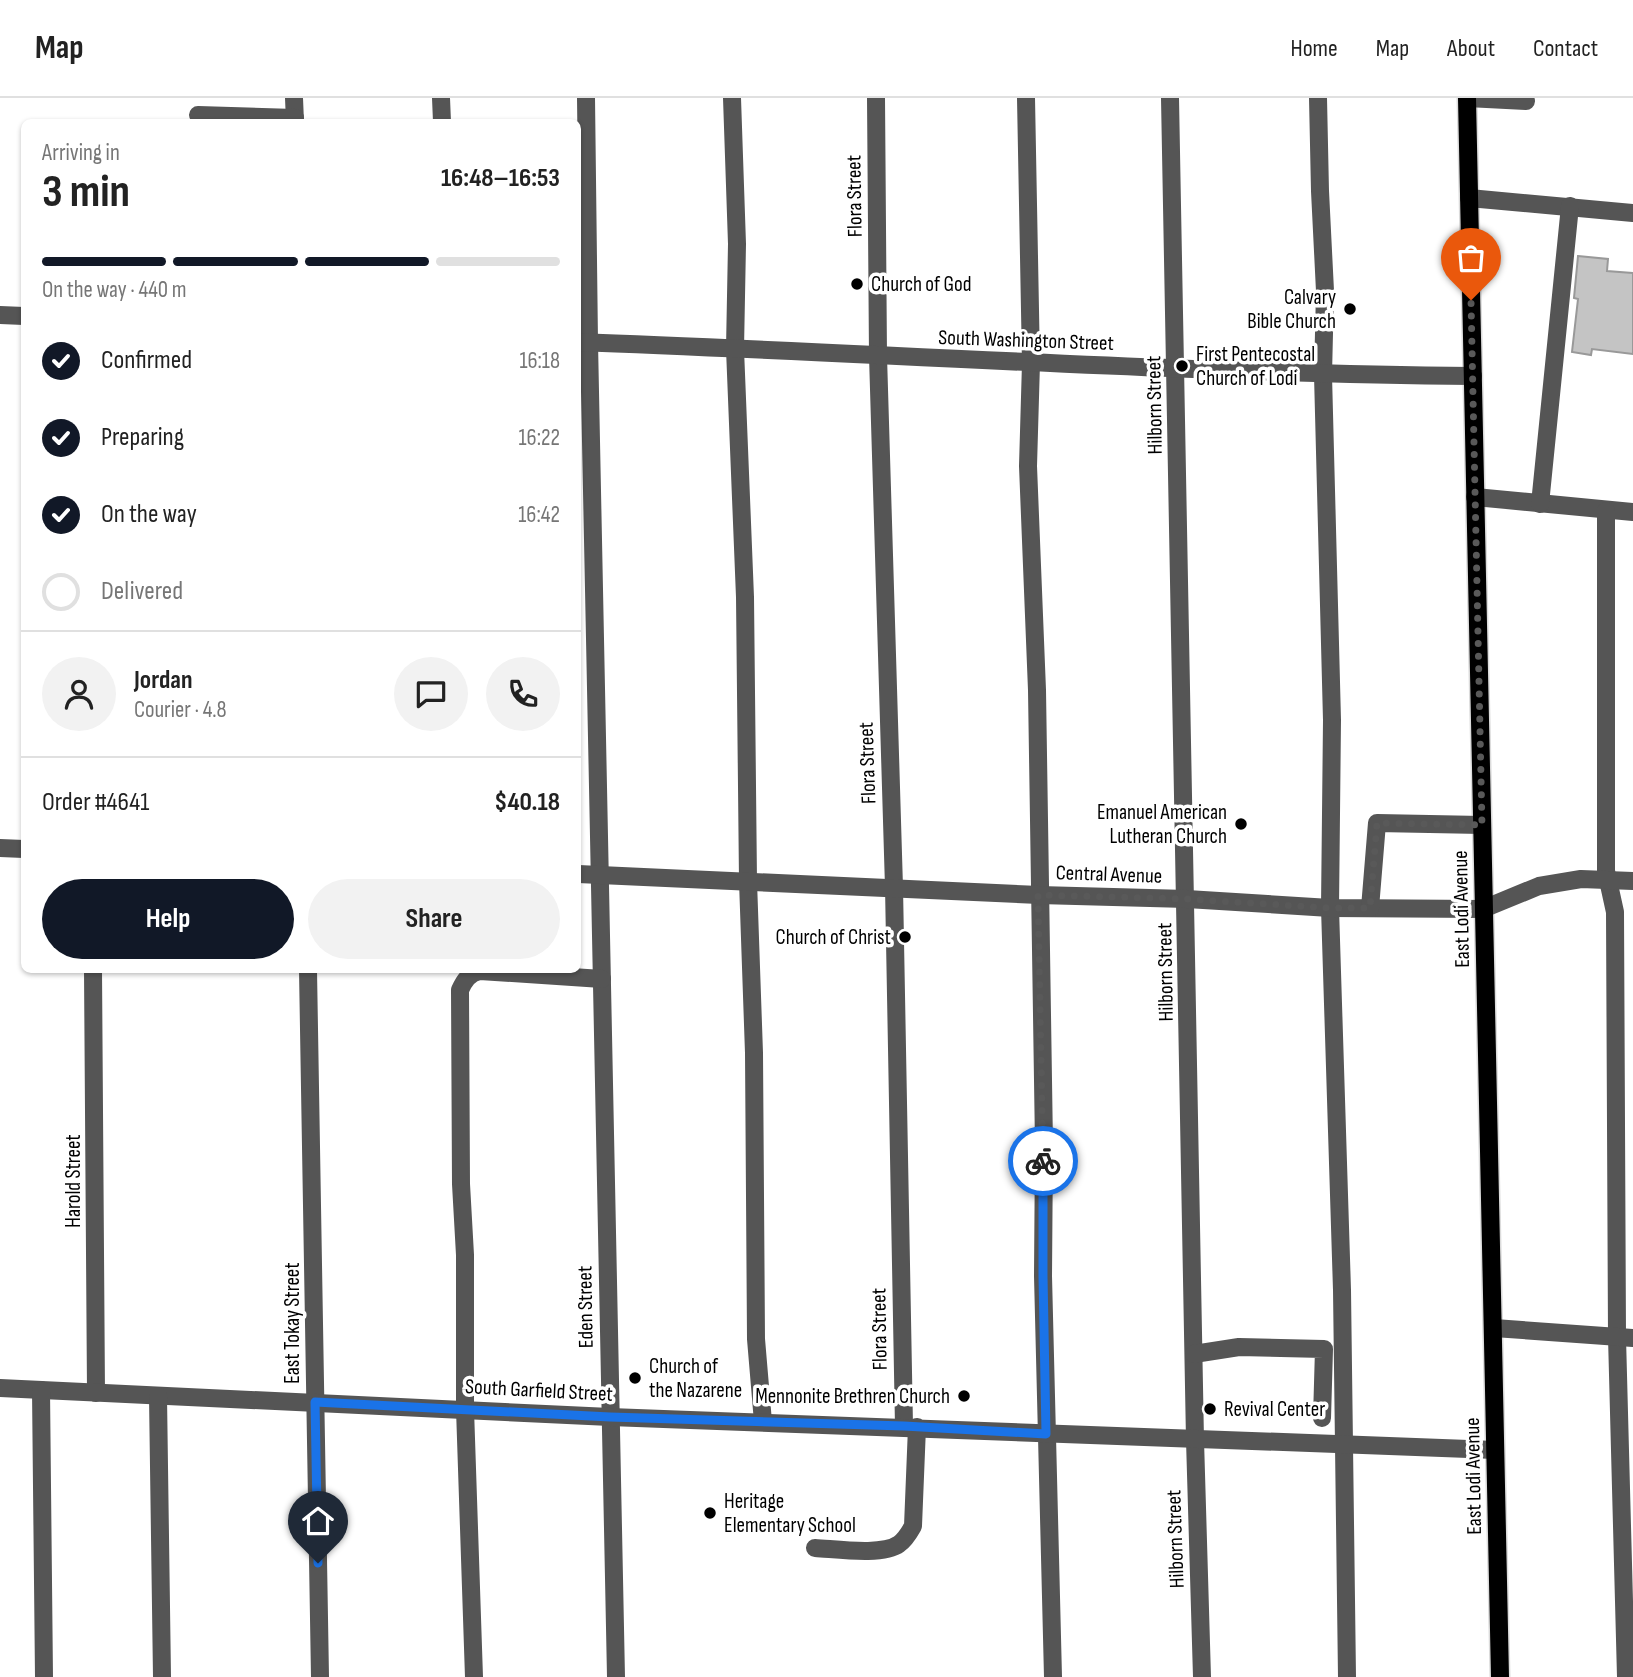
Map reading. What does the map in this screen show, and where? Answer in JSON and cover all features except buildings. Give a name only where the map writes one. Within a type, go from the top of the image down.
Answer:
[{"type":"main road","name":"East Lodi Avenue","points":[[1467,98],[1500,1677]]},
{"type":"street","points":[[294,98],[295,119]]},
{"type":"street","points":[[441,98],[442,119]]},
{"type":"street","name":"Eden Street","points":[[586,98],[583,342],[601,875],[615,1677]]},
{"type":"street","points":[[732,98],[737,244],[735,349],[745,597],[748,881],[754,1053],[756,1339],[763,1422]]},
{"type":"street","name":"Flora Street","points":[[815,1548],[880,1550],[897,1546],[913,1526],[878,356],[876,98]]},
{"type":"street","points":[[1026,98],[1031,363],[1028,466],[1037,690],[1046,1434],[1053,1677]]},
{"type":"street","name":"Hilborn Street","points":[[1170,98],[1195,1440],[1202,1677]]},
{"type":"street","points":[[1318,98],[1325,291],[1323,374],[1332,720],[1330,908],[1345,1446],[1346,1677]]},
{"type":"street","points":[[1467,98],[1526,101]]},
{"type":"street","points":[[198,115],[276,119]]},
{"type":"street","points":[[1469,198],[1633,213]]},
{"type":"street","points":[[1541,504],[1570,206]]},
{"type":"street","points":[[0,315],[21,316]]},
{"type":"street","name":"South Washington Street","points":[[583,342],[1031,363],[1323,374],[1473,376]]},
{"type":"street","points":[[1475,497],[1633,512]]},
{"type":"street","points":[[1606,511],[1606,871],[1615,912],[1625,1338],[1626,1677]]},
{"type":"street","points":[[1370,908],[1377,823],[1482,825]]},
{"type":"street","points":[[0,848],[21,849]]},
{"type":"street","name":"Central Avenue","points":[[581,874],[1038,895],[1187,899],[1330,908],[1483,909],[1539,886],[1581,879],[1633,881]]},
{"type":"street","name":"Harold Street","points":[[93,973],[96,1393]]},
{"type":"street","name":"East Tokay Street","points":[[309,973],[320,1677]]},
{"type":"street","points":[[473,973],[463,981],[460,990],[461,1184],[465,1255],[464,1409],[474,1677]]},
{"type":"street","points":[[510,973],[602,979]]},
{"type":"street","points":[[1494,1328],[1625,1338]]},
{"type":"street","points":[[1194,1354],[1239,1347],[1324,1349],[1322,1418]]},
{"type":"street","name":"South Garfield Street","points":[[0,1388],[610,1417],[1495,1450]]},
{"type":"street","points":[[41,1391],[44,1677]]},
{"type":"street","points":[[158,1396],[162,1677]]},
{"type":"way so far","points":[[1043,1161],[1038,895],[1370,908],[1377,823],[1482,825],[1471,300]]},
{"type":"place","name":"Church of God","points":[[857,284]]},
{"type":"place","name":"Calvary Bible Church","points":[[1350,309]]},
{"type":"place","name":"First Pentecostal Church of Lodi","points":[[1182,366]]},
{"type":"place","name":"Emanuel American Lutheran Church","points":[[1241,824]]},
{"type":"place","name":"Church of Christ","points":[[905,937]]},
{"type":"place","name":"Church of the Nazarene","points":[[635,1378]]},
{"type":"place","name":"Mennonite Brethren Church","points":[[964,1396]]},
{"type":"place","name":"Revival Center","points":[[1210,1409]]},
{"type":"place","name":"Heritage Elementary School","points":[[710,1513]]},
{"type":"route","points":[[318,1563],[315,1402],[1046,1434],[1043,1161]]}]
